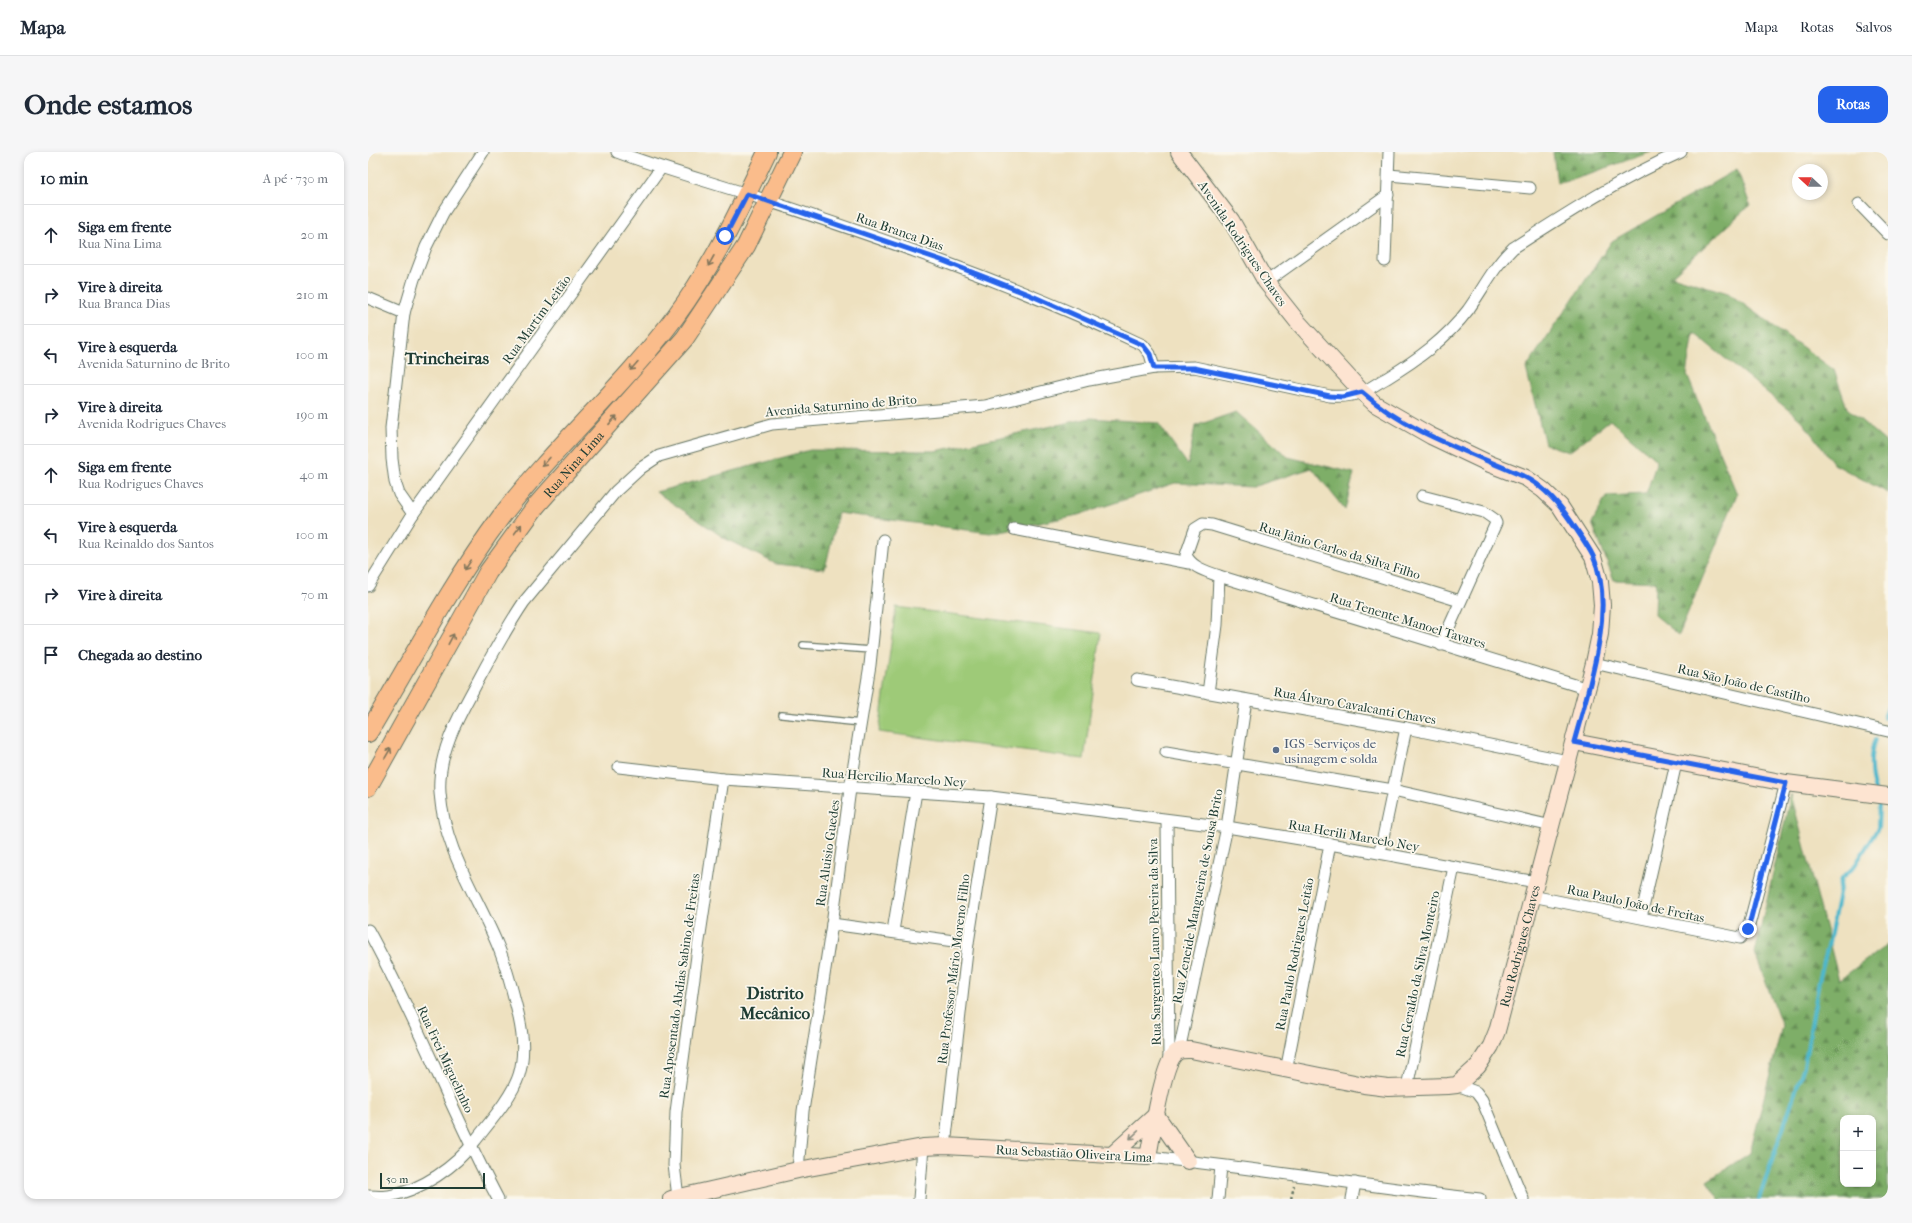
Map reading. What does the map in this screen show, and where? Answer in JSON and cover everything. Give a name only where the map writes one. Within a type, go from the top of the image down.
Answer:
[{"type":"main road","name":"Rua Nina Lima","points":[[368,734],[468,564],[500,518],[560,446],[648,350],[675,317],[701,278],[747,194],[767,152]]},
{"type":"main road","name":"Rua Nina Lima","points":[[368,787],[488,572],[510,540],[555,483],[685,338],[746,246],[769,202],[792,152]]},
{"type":"street","points":[[413,514],[399,494],[395,482],[392,459],[391,428],[404,313],[414,279],[426,247],[443,213],[483,152]]},
{"type":"street","name":"Rua Branca Dias","points":[[617,152],[661,168],[747,194],[941,260],[1030,295],[1143,345],[1150,354],[1154,368]]},
{"type":"street","name":"Avenida Rodrigues Chaves","points":[[1179,152],[1231,220],[1266,282],[1297,322],[1362,392],[1375,404],[1431,436],[1490,464],[1526,478],[1560,506],[1593,557],[1600,582],[1602,605],[1600,634],[1594,663]]},
{"type":"street","points":[[1385,261],[1389,152]]},
{"type":"street","name":"Avenida Saturnino de Brito","points":[[368,1196],[388,1196],[408,1191],[426,1183],[470,1147],[498,1110],[519,1077],[523,1044],[512,987],[498,946],[456,859],[443,821],[440,792],[442,769],[447,742],[512,620],[524,602],[616,491],[641,468],[660,456],[772,424],[985,406],[1089,380],[1154,368],[1194,368],[1330,396],[1342,397],[1362,392],[1411,364],[1439,342],[1468,309],[1486,281],[1504,257],[1513,248],[1596,194],[1681,152]]},
{"type":"street","name":"Rua Martim Leitão","points":[[368,586],[413,514],[661,168]]},
{"type":"street","points":[[1389,175],[1530,188]]},
{"type":"street","points":[[1266,282],[1388,195]]},
{"type":"street","points":[[1859,204],[1888,234]]},
{"type":"street","points":[[368,298],[404,313]]},
{"type":"street","points":[[1422,496],[1484,512],[1494,519],[1496,523],[1441,645]]},
{"type":"street","name":"Rua Jânio Carlos da Silva Filho","points":[[1189,563],[1186,555],[1195,529],[1203,524],[1212,525],[1460,601]]},
{"type":"street","points":[[1014,529],[1189,563]]},
{"type":"street","name":"Rua Aluisio Guedes","points":[[798,1170],[803,1111],[861,723],[871,650],[883,540]]},
{"type":"street","name":"Rua Tenente Manoel Tavares","points":[[1189,563],[1219,576],[1588,689]]},
{"type":"street","points":[[1208,693],[1217,625],[1219,576]]},
{"type":"street","name":"Rua Rodrigues Chaves","points":[[1457,1085],[1478,1066],[1491,1046],[1552,826],[1594,663]]},
{"type":"street","name":"Rua São João de Castilho","points":[[1594,663],[1888,731]]},
{"type":"street","name":"Rua Álvaro Cavalcanti Chaves","points":[[1136,680],[1406,728],[1568,761]]},
{"type":"street","name":"Rua Zeneide Mangueira de Sousa Brito","points":[[1179,1051],[1227,827],[1246,700]]},
{"type":"street","points":[[1380,852],[1406,728]]},
{"type":"street","points":[[1574,742],[1676,763],[1786,783],[1888,796]]},
{"type":"street","points":[[1166,752],[1393,790],[1552,826]]},
{"type":"street","points":[[1641,917],[1676,763]]},
{"type":"street","name":"Rua Hercilio Marcelo Ney","points":[[619,767],[723,779],[850,789],[991,797],[1167,821]]},
{"type":"street","name":"Rua Aposentado Abdias Sabino de Freitas","points":[[675,1198],[674,1165],[676,1112],[723,779]]},
{"type":"street","name":"Rua Paulo João de Freitas","points":[[1534,889],[1641,917],[1734,938],[1744,936],[1748,929],[1786,783]]},
{"type":"street","points":[[893,931],[916,792]]},
{"type":"street","name":"Rua Professor Mário Moreno Filho","points":[[945,1146],[968,943],[991,797]]},
{"type":"street","name":"Rua Herili Marcelo Ney","points":[[1167,821],[1227,827],[1380,852],[1454,867],[1534,889]]},
{"type":"street","name":"Rua Sargenteo Lauro Pereira da Silva","points":[[1167,821],[1169,1063]]},
{"type":"street","name":"Rua Paulo Rodrigues Leitão","points":[[1286,1071],[1330,844]]},
{"type":"street","name":"Rua Geraldo da Silva Monteiro","points":[[1407,1087],[1454,867]]},
{"type":"street","points":[[832,924],[893,931],[968,943]]},
{"type":"street","name":"Rua Frei Miguelinho","points":[[368,930],[388,966],[470,1147],[498,1199]]},
{"type":"street","points":[[1148,1157],[1156,1114],[1169,1063],[1174,1054],[1179,1051],[1191,1050],[1286,1071],[1364,1085],[1388,1088],[1457,1085],[1476,1092],[1482,1100],[1523,1199]]},
{"type":"street","points":[[1112,1155],[1156,1114]]},
{"type":"street","points":[[1156,1114],[1188,1161]]},
{"type":"street","name":"Rua Sebastião Oliveira Lima","points":[[675,1198],[798,1170],[923,1147],[945,1146],[1148,1157],[1354,1183],[1412,1195],[1480,1199]]},
{"type":"street","points":[[919,1199],[923,1147]]},
{"type":"street","points":[[1218,1199],[1221,1166]]},
{"type":"street","points":[[1352,1199],[1354,1183]]},
{"type":"lane","points":[[804,645],[871,650]]},
{"type":"lane","points":[[782,715],[861,723]]},
{"type":"green space","points":[[1553,152],[1651,152],[1557,183]]},
{"type":"green space","points":[[1737,169],[1750,205],[1672,276],[1728,293],[1834,370],[1847,408],[1888,444],[1888,493],[1834,464],[1802,421],[1694,333],[1687,375],[1737,494],[1679,635],[1655,615],[1656,582],[1614,580],[1592,523],[1606,496],[1646,494],[1657,461],[1610,420],[1569,452],[1545,444],[1526,368],[1612,241]]},
{"type":"green space","points":[[1236,412],[1288,457],[1354,473],[1345,510],[1312,468],[1252,487],[1175,483],[1078,515],[990,533],[838,513],[825,569],[776,564],[726,539],[656,492],[810,450],[935,451],[1090,418],[1158,423],[1188,465],[1195,426]]},
{"type":"green space","points":[[896,607],[1101,633],[1084,759],[879,732]]},
{"type":"green space","points":[[1791,794],[1839,980],[1888,944],[1888,1199],[1719,1199],[1707,1181],[1750,1153],[1782,1026],[1755,953]]},
{"type":"waterway","points":[[1884,718],[1888,707]]},
{"type":"waterway","points":[[1875,740],[1872,751],[1871,765],[1872,779],[1875,790]]},
{"type":"waterway","points":[[1759,1199],[1804,1066],[1819,981],[1830,938],[1842,878],[1854,867],[1878,828],[1879,804],[1877,799]]},
{"type":"place","name":"IGS - Serviços de usinagem e solda","points":[[1276,750]]},
{"type":"district","name":"Trincheiras","points":[[447,358]]},
{"type":"district","name":"Distrito Mecânico","points":[[775,1003]]},
{"type":"route","points":[[725,236],[747,194],[941,260],[1030,295],[1143,345],[1150,354],[1154,368],[1194,368],[1309,390],[1330,396],[1342,397],[1362,392],[1375,404],[1431,436],[1490,464],[1526,478],[1543,490],[1560,506],[1593,557],[1600,582],[1602,605],[1600,634],[1588,689],[1574,742],[1676,763],[1786,783],[1748,929]]}]
